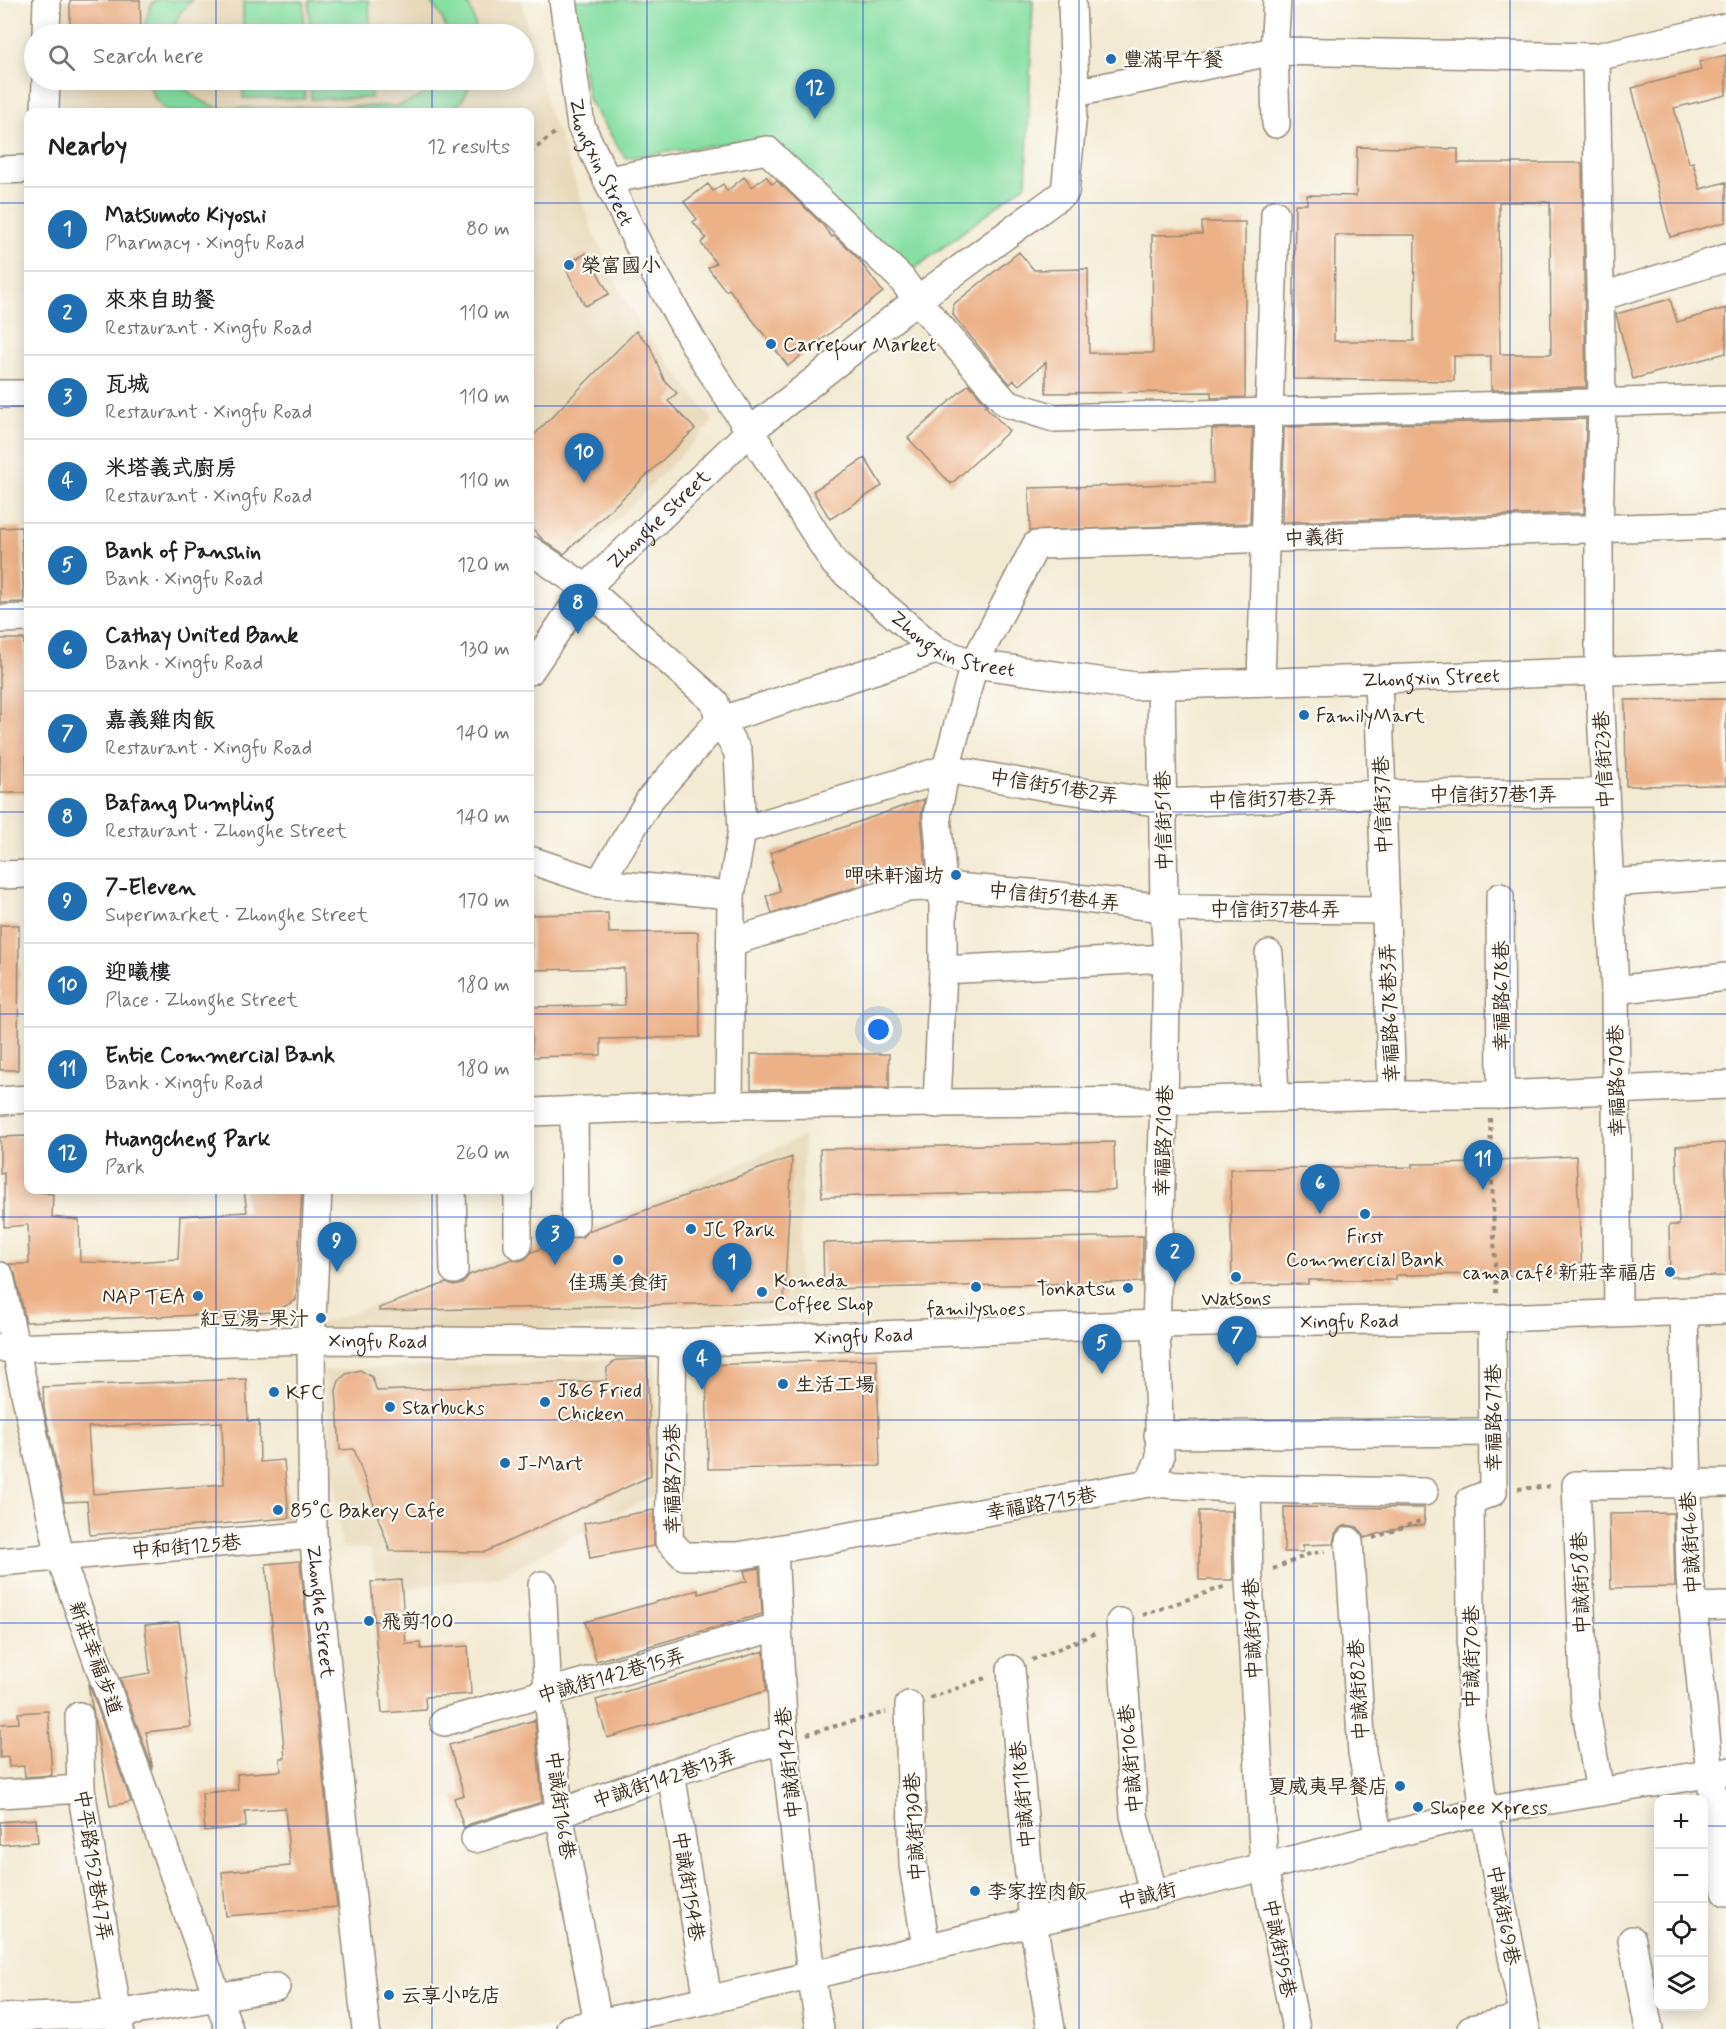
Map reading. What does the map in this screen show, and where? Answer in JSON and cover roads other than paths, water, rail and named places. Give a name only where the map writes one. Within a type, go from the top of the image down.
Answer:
[{"type":"street","points":[[46,24],[47,0]]},
{"type":"street","name":"Zhongxin Street","points":[[563,0],[581,126],[639,246],[697,349],[835,564],[936,650],[974,664],[1135,686],[1726,667]]},
{"type":"street","name":"Zhonghe Street","points":[[534,665],[586,588],[750,431],[917,300],[1065,192],[1075,93],[1072,0]]},
{"type":"street","points":[[1276,124],[1274,51],[1277,0]]},
{"type":"street","points":[[1075,93],[1274,51],[1596,57],[1726,27]]},
{"type":"street","name":"中信街23巷","points":[[1596,57],[1602,403],[1599,671],[1608,848]]},
{"type":"street","points":[[45,108],[46,90]]},
{"type":"street","points":[[608,180],[767,150],[901,278],[917,300],[1006,403],[1054,418],[1726,399]]},
{"type":"street","points":[[0,170],[24,169]]},
{"type":"street","points":[[1261,682],[1275,214]]},
{"type":"street","points":[[1600,297],[1726,258]]},
{"type":"street","points":[[0,394],[24,394]]},
{"type":"street","name":"中義街","points":[[974,664],[1036,545],[1726,525]]},
{"type":"street","points":[[534,553],[586,588],[715,702],[719,721],[738,752],[742,830],[731,895],[729,1105]]},
{"type":"street","points":[[0,619],[24,618]]},
{"type":"street","points":[[599,883],[650,799],[719,721],[936,650]]},
{"type":"street","points":[[937,1104],[944,886],[937,815],[946,769],[974,664]]},
{"type":"street","name":"中信街37巷","points":[[1378,679],[1386,921]]},
{"type":"street","name":"中信街51巷","points":[[1161,685],[1164,908],[1167,958]]},
{"type":"street","points":[[742,830],[946,769]]},
{"type":"street","name":"中信街51巷2弄","points":[[946,769],[1047,787],[1162,802]]},
{"type":"street","name":"中信街37巷1弄","points":[[1382,794],[1605,794]]},
{"type":"street","name":"中信街37巷2弄","points":[[1162,802],[1382,794]]},
{"type":"street","name":"幸福路670巷","points":[[1608,848],[1614,990],[1618,1313]]},
{"type":"street","points":[[534,861],[599,883],[731,895]]},
{"type":"street","points":[[0,875],[24,874]]},
{"type":"street","points":[[1609,883],[1726,875]]},
{"type":"street","name":"中信街51巷4弄","points":[[731,942],[906,888],[944,886],[1164,908]]},
{"type":"street","name":"幸福路678巷","points":[[1496,1095],[1500,897]]},
{"type":"street","name":"中信街37巷4弄","points":[[1164,908],[1386,921]]},
{"type":"street","name":"幸福路678巷3弄","points":[[1386,921],[1392,1095]]},
{"type":"street","points":[[1269,954],[1275,1098]]},
{"type":"street","points":[[943,970],[1167,958]]},
{"type":"street","name":"幸福路710巷","points":[[1156,1324],[1167,958]]},
{"type":"street","points":[[1614,990],[1726,977]]},
{"type":"street","points":[[534,1112],[729,1105],[1496,1095],[1726,1085]]},
{"type":"street","points":[[0,1101],[24,1099]]},
{"type":"street","points":[[574,1110],[575,1223]]},
{"type":"street","name":"Zhonghe Street","points":[[318,1194],[311,1340],[313,1535],[366,2029]]},
{"type":"street","points":[[453,1194],[454,1270]]},
{"type":"street","points":[[518,1194],[518,1245]]},
{"type":"street","name":"新莊幸福步道","points":[[0,1276],[7,1348],[60,1557],[229,2029]]},
{"type":"street","name":"Xingfu Road","points":[[7,1348],[311,1340],[673,1343],[1156,1324],[1494,1318],[1726,1310]]},
{"type":"street","name":"中誠街46巷","points":[[1684,1312],[1690,1578],[1718,1772],[1726,1892]]},
{"type":"street","name":"幸福路671巷","points":[[1482,1497],[1492,1432],[1494,1318]]},
{"type":"street","points":[[1156,1324],[1160,1458],[1149,1484],[1247,1489],[1424,1492]]},
{"type":"street","name":"幸福路753巷","points":[[673,1343],[669,1541],[684,1556],[738,1556],[774,1550]]},
{"type":"street","points":[[1158,1435],[1492,1432]]},
{"type":"street","name":"幸福路715巷","points":[[774,1550],[1149,1484]]},
{"type":"street","points":[[1687,1484],[1726,1484]]},
{"type":"street","name":"中誠街58巷","points":[[1600,1792],[1585,1706],[1576,1485],[1687,1484]]},
{"type":"street","name":"中誠街94巷","points":[[1247,1489],[1249,1578],[1264,1867]]},
{"type":"street","name":"中誠街70巷","points":[[1482,1497],[1472,1722],[1484,1811]]},
{"type":"street","name":"中和街125巷","points":[[0,1562],[313,1535]]},
{"type":"street","name":"中誠街82巷","points":[[1349,1542],[1362,1753],[1379,1838]]},
{"type":"street","name":"中誠街142巷","points":[[774,1550],[784,1739],[811,1975],[820,2029]]},
{"type":"street","name":"中誠街166巷","points":[[542,1585],[548,1694],[559,1813],[598,2026]]},
{"type":"street","points":[[1693,1607],[1726,1606]]},
{"type":"street","name":"中誠街106巷","points":[[1120,1622],[1134,1815],[1153,1893]]},
{"type":"street","name":"中誠街142巷15弄","points":[[444,1722],[777,1627]]},
{"type":"street","name":"中誠街118巷","points":[[1011,1669],[1033,1922],[1051,2029]]},
{"type":"street","name":"中誠街130巷","points":[[909,1705],[913,1865],[926,1947]]},
{"type":"street","name":"中平路152巷47弄","points":[[79,1716],[81,1789],[119,2022]]},
{"type":"street","name":"中誠街142巷13弄","points":[[475,1839],[559,1813],[671,1773],[784,1739]]},
{"type":"street","name":"中誠街","points":[[570,2029],[598,2026],[708,2000],[1264,1867],[1484,1811],[1718,1772]]},
{"type":"street","name":"中誠街154巷","points":[[671,1773],[708,2000]]},
{"type":"street","points":[[0,1794],[81,1789]]},
{"type":"street","name":"中誠街69巷","points":[[1484,1811],[1525,2023]]},
{"type":"street","name":"中誠街95巷","points":[[1264,1867],[1296,2029]]},
{"type":"street","points":[[1632,1940],[1649,2029]]},
{"type":"street","points":[[0,2018],[119,2022],[218,1997],[276,1987]]},
{"type":"street","points":[[1471,2029],[1525,2023]]},
{"type":"place","name":"豐滿早午餐","points":[[1111,59]]},
{"type":"place","name":"Huangcheng Park","points":[[815,119]]},
{"type":"place","name":"榮富國小","points":[[569,265]]},
{"type":"place","name":"Carrefour Market","points":[[771,344]]},
{"type":"place","name":"迎曦樓","points":[[584,483]]},
{"type":"place","name":"Bafang Dumpling","points":[[578,634]]},
{"type":"place","name":"FamilyMart","points":[[1304,715]]},
{"type":"place","name":"呷味軒滷坊","points":[[956,875]]},
{"type":"place","name":"Entie Commercial Bank","points":[[1483,1190]]},
{"type":"place","name":"Cathay United Bank","points":[[1320,1214]]},
{"type":"place","name":"First Commercial Bank","points":[[1365,1214]]},
{"type":"place","name":"JC Park","points":[[691,1229]]},
{"type":"place","name":"佳瑪美食街","points":[[618,1260]]},
{"type":"place","name":"瓦城","points":[[555,1265]]},
{"type":"place","name":"7-Eleven","points":[[337,1272]]},
{"type":"place","name":"cama café 新莊幸福店","points":[[1670,1272]]},
{"type":"place","name":"Watsons","points":[[1236,1277]]},
{"type":"place","name":"來來自助餐","points":[[1175,1283]]},
{"type":"place","name":"familyshoes","points":[[976,1287]]},
{"type":"place","name":"Tonkatsu","points":[[1128,1288]]},
{"type":"place","name":"Komeda Coffee Shop","points":[[762,1292]]},
{"type":"place","name":"Matsumoto Kiyoshi","points":[[732,1293]]},
{"type":"place","name":"NAP TEA","points":[[198,1296]]},
{"type":"place","name":"紅豆湯-果汁","points":[[321,1318]]},
{"type":"place","name":"嘉義雞肉飯","points":[[1237,1366]]},
{"type":"place","name":"Bank of Panshin","points":[[1102,1374]]},
{"type":"place","name":"生活工場","points":[[783,1384]]},
{"type":"place","name":"米塔義式廚房","points":[[702,1390]]},
{"type":"place","name":"KFC","points":[[274,1392]]},
{"type":"place","name":"J&G Fried Chicken","points":[[545,1402]]},
{"type":"place","name":"Starbucks","points":[[390,1407]]},
{"type":"place","name":"J-Mart","points":[[505,1463]]},
{"type":"place","name":"85°C Bakery Cafe","points":[[278,1510]]},
{"type":"place","name":"飛剪100","points":[[369,1621]]},
{"type":"place","name":"夏威夷早餐店","points":[[1400,1786]]},
{"type":"place","name":"Shopee Xpress","points":[[1418,1807]]},
{"type":"place","name":"李家控肉飯","points":[[975,1891]]},
{"type":"place","name":"云享小吃店","points":[[389,1995]]}]
